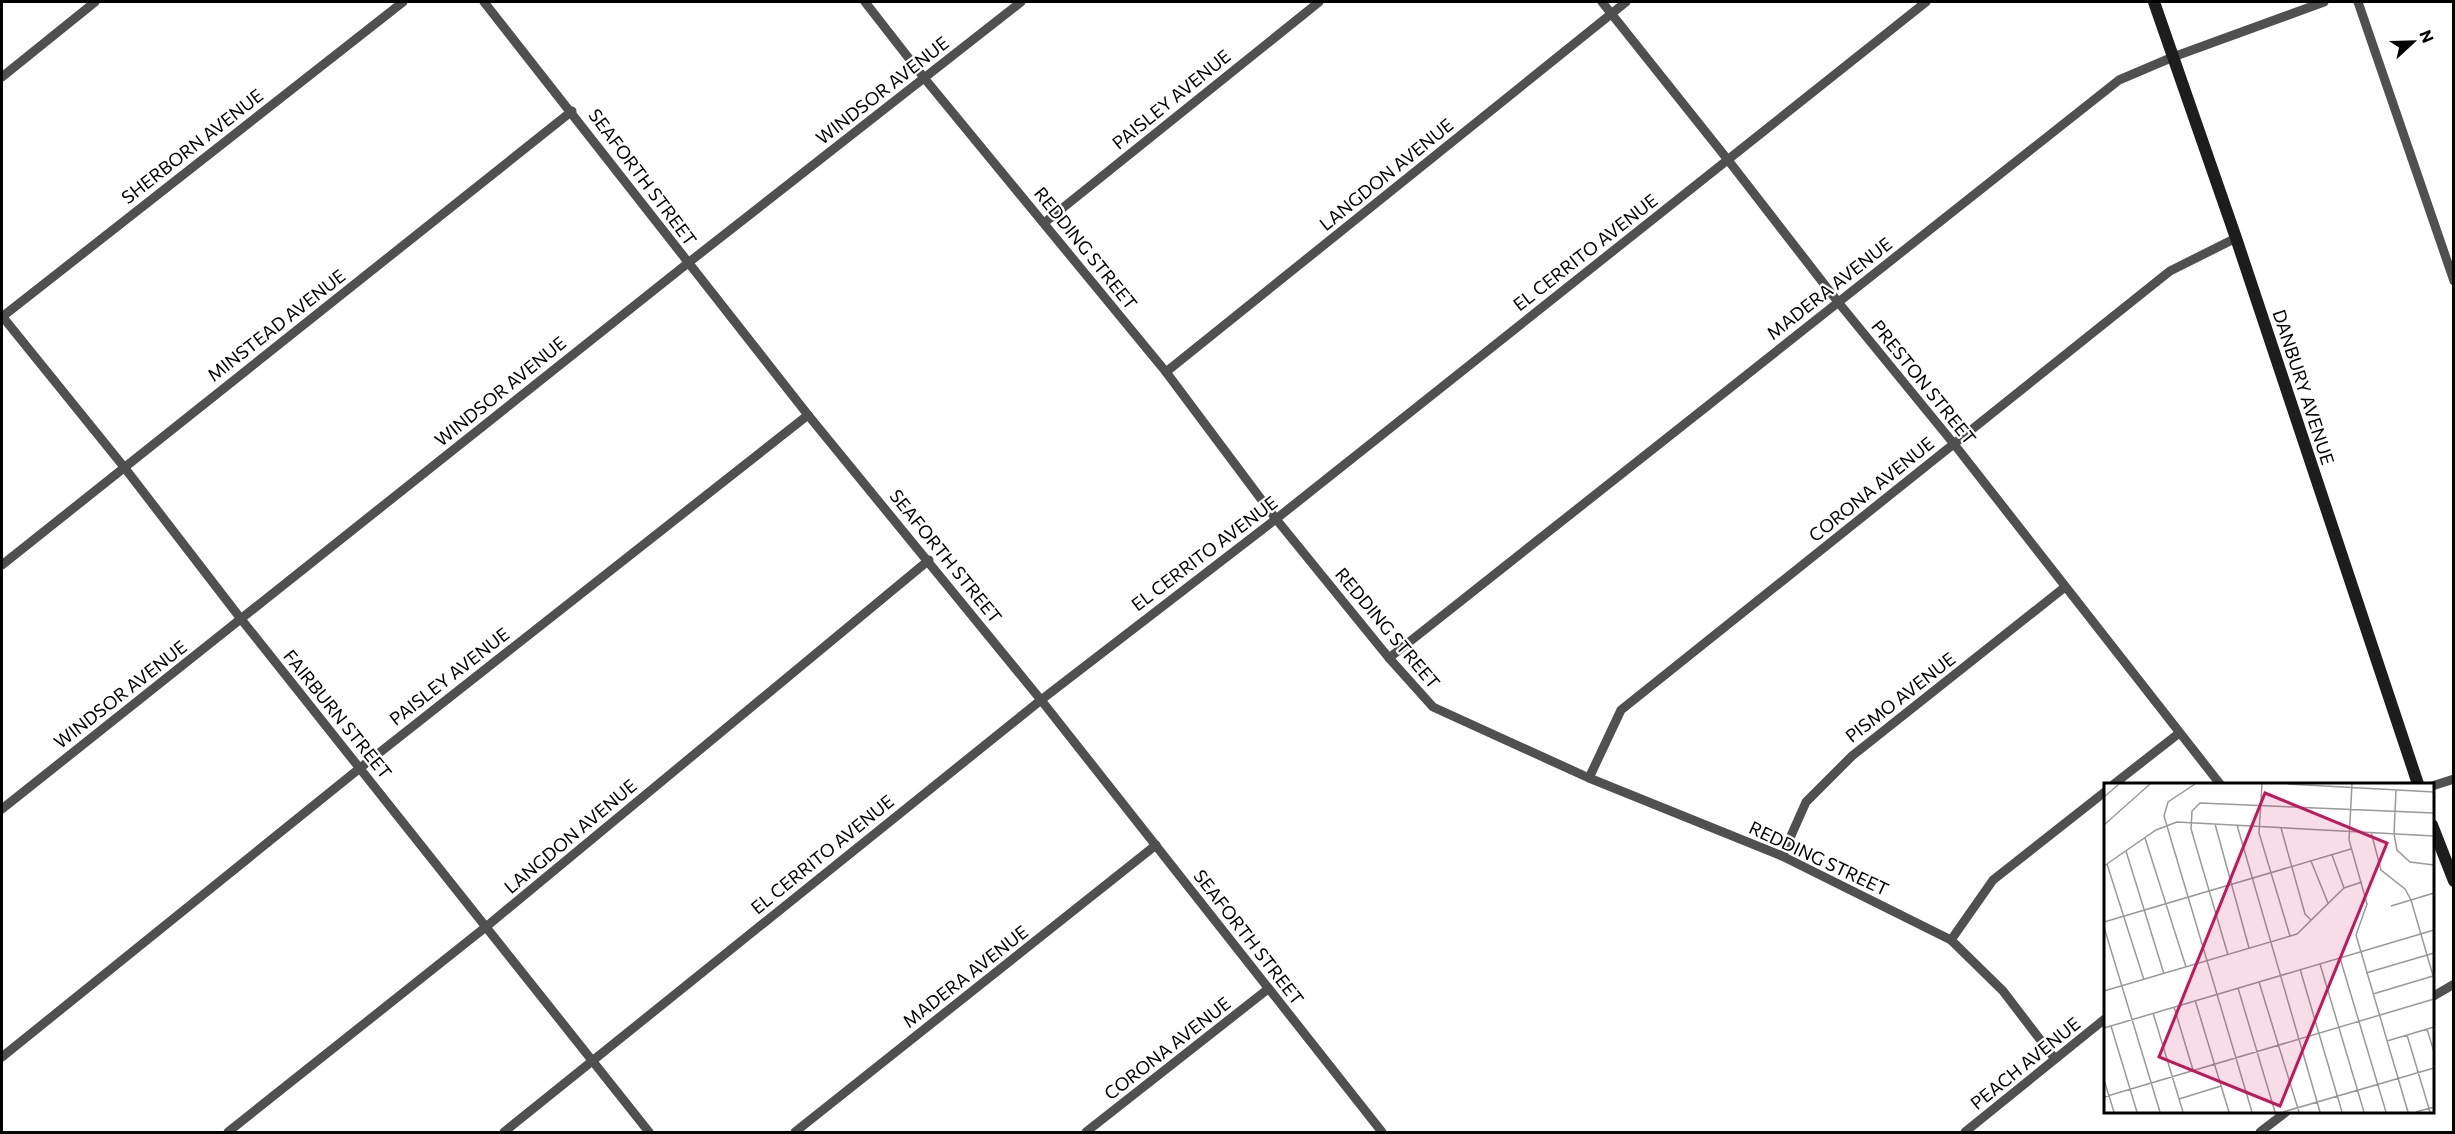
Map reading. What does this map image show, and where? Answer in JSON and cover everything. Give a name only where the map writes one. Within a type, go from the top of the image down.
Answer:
[{"type":"street","points":[[2,77],[95,2]]},
{"type":"street","name":"SHERBORN AVENUE","points":[[2,316],[403,2]]},
{"type":"street","name":"SEAFORTH STREET","points":[[483,2],[572,111],[808,415],[929,560],[1156,845],[1378,1131]]},
{"type":"street","name":"REDDING STREET","points":[[865,2],[925,79],[1166,372],[1276,519],[1389,658],[1433,707],[1589,778],[1782,856],[1951,940],[2003,991],[2055,1059]]},
{"type":"street","name":"WINDSOR AVENUE","points":[[2,809],[688,263],[1021,2]]},
{"type":"street","name":"PAISLEY AVENUE","points":[[1044,223],[1319,2]]},
{"type":"street","name":"PRESTON STREET","points":[[1602,2],[1838,302],[1954,444],[2178,734],[2219,783]]},
{"type":"street","name":"LANGDON AVENUE","points":[[1166,372],[1626,2]]},
{"type":"street","name":"EL CERRITO AVENUE","points":[[504,1132],[1041,700],[1276,519],[1926,2]]},
{"type":"street","name":"DANBURY AVENUE","points":[[2154,2],[2236,238],[2418,783]]},
{"type":"street","name":"MADERA AVENUE","points":[[1389,658],[2119,80],[2173,57],[2324,2]]},
{"type":"street","points":[[2358,2],[2454,281]]},
{"type":"street","name":"MINSTEAD AVENUE","points":[[2,565],[572,111]]},
{"type":"street","name":"CORONA AVENUE","points":[[1589,778],[1621,710],[2170,271],[2236,238]]},
{"type":"street","name":"FAIRBURN STREET","points":[[2,316],[487,926],[591,1062],[649,1132]]},
{"type":"street","name":"PAISLEY AVENUE","points":[[2,1057],[360,768],[808,415]]},
{"type":"street","name":"LANGDON AVENUE","points":[[228,1132],[487,926],[929,560]]},
{"type":"street","name":"PISMO AVENUE","points":[[1782,856],[1806,802],[1852,756],[2065,587]]},
{"type":"street","points":[[2115,783],[2178,734]]},
{"type":"street","points":[[2434,786],[2454,779]]},
{"type":"street","points":[[1951,940],[1993,880],[2104,793]]},
{"type":"street","points":[[2434,828],[2454,881]]},
{"type":"street","name":"MADERA AVENUE","points":[[795,1132],[1156,845]]},
{"type":"street","points":[[2434,996],[2454,984]]},
{"type":"street","name":"CORONA AVENUE","points":[[1086,1132],[1268,989]]},
{"type":"street","name":"PEACH AVENUE","points":[[1965,1132],[2104,1020]]},
{"type":"street","points":[[2260,1132],[2285,1113]]}]
